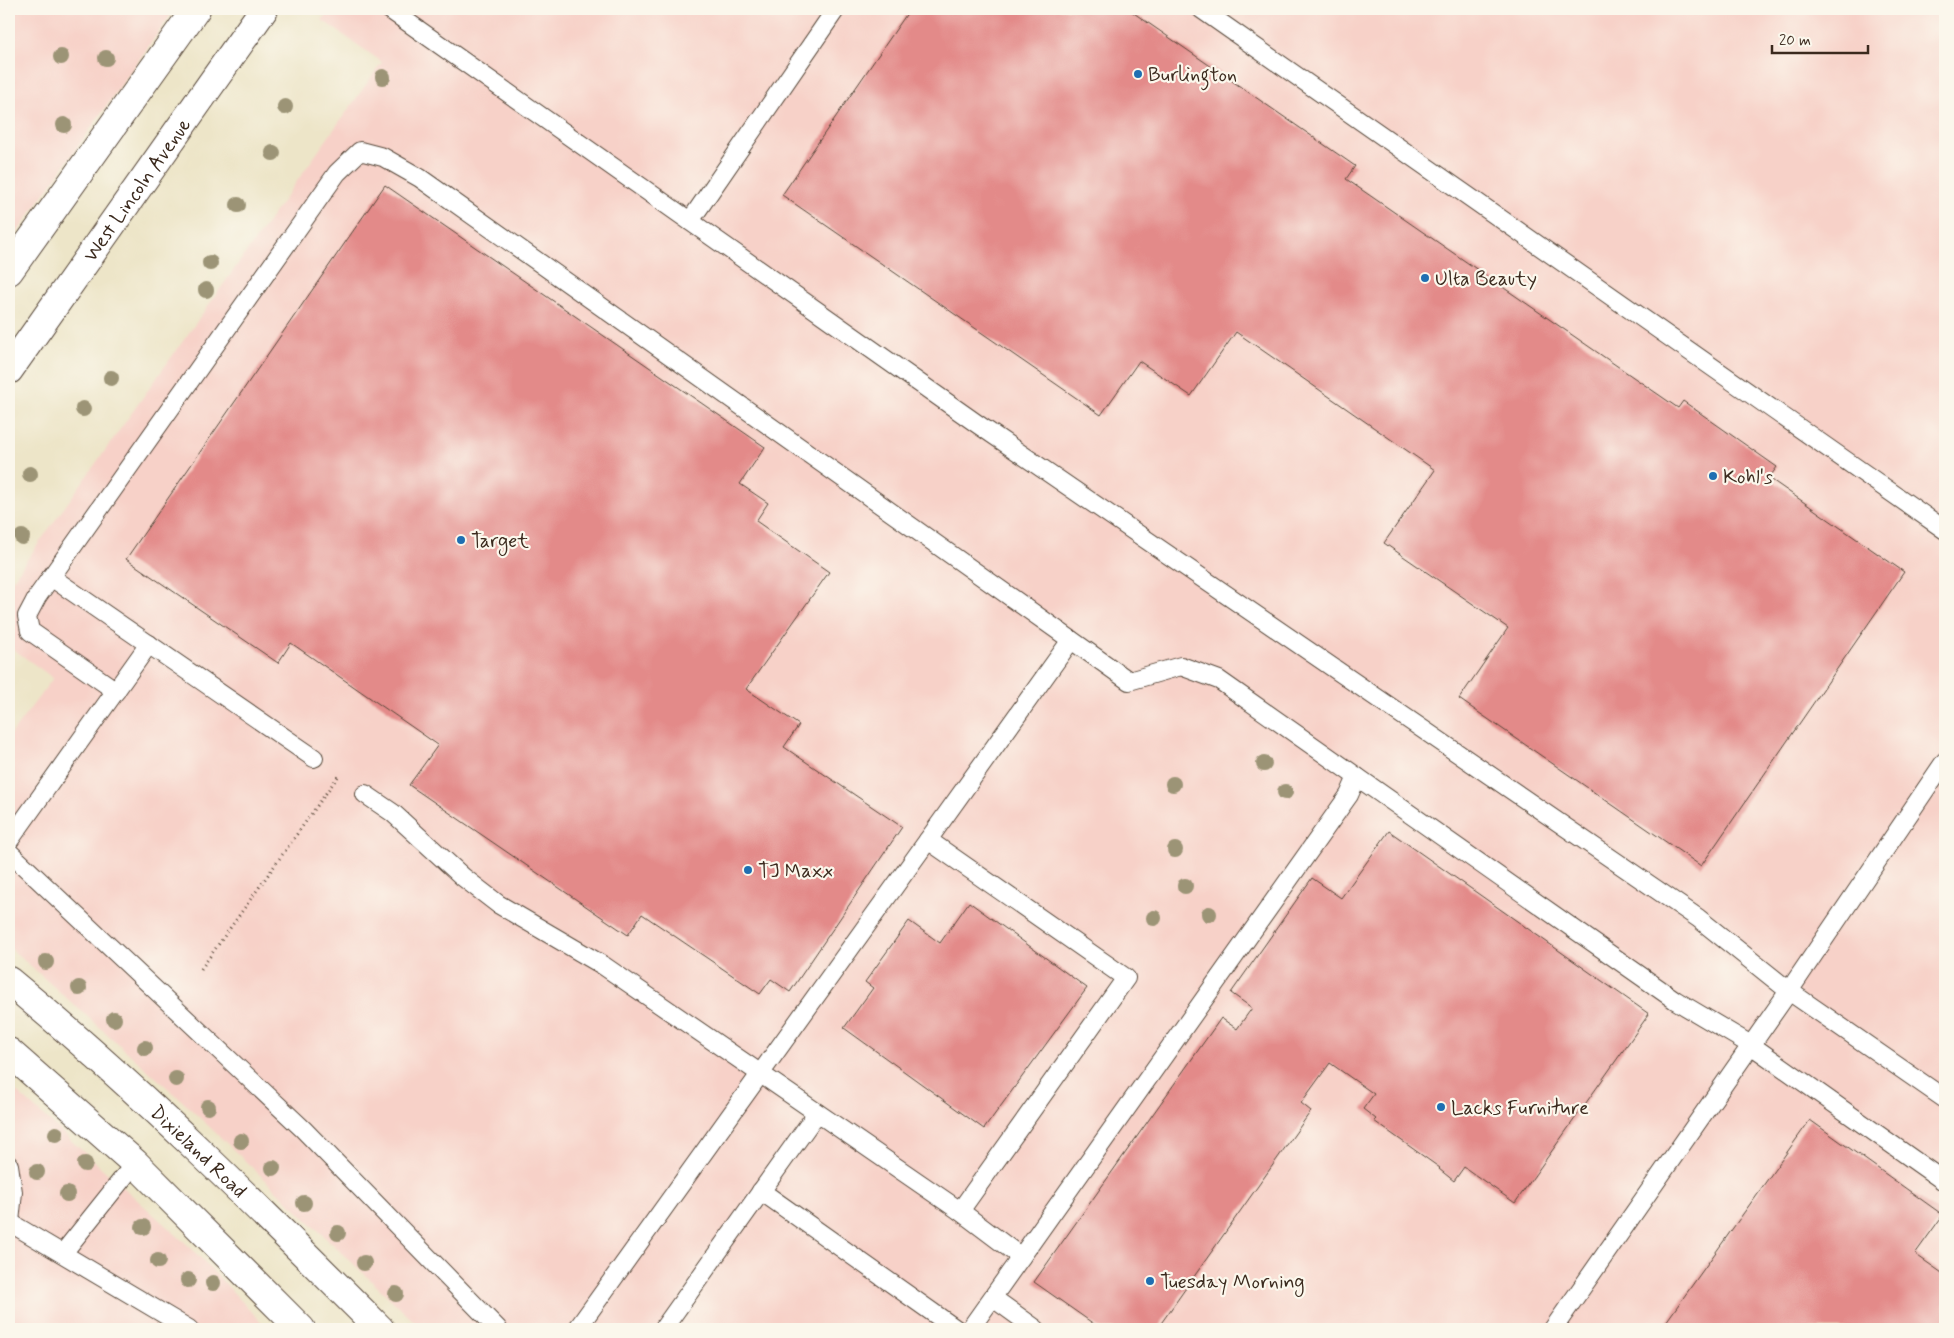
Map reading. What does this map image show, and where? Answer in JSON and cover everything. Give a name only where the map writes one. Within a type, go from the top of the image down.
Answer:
[{"type":"main road","points":[[9,271],[195,9]]},
{"type":"main road","name":"West Lincoln Avenue","points":[[9,370],[264,9]]},
{"type":"main road","name":"Dixieland Road","points":[[9,981],[49,1014],[190,1142],[380,1329]]},
{"type":"main road","points":[[9,1052],[135,1163],[300,1329]]},
{"type":"lane","points":[[389,9],[976,423],[1698,918],[1789,991],[1945,1099]]},
{"type":"lane","points":[[690,221],[836,9]]},
{"type":"lane","points":[[1201,9],[1945,530]]},
{"type":"lane","points":[[116,691],[30,631],[27,616],[51,577],[337,173],[360,151],[383,157],[420,178],[1129,680],[1181,666],[1219,680],[1675,1000],[1751,1045],[1945,1182]]},
{"type":"lane","points":[[51,577],[314,758]]},
{"type":"lane","points":[[577,1329],[759,1073],[1072,640]]},
{"type":"lane","points":[[9,841],[149,644]]},
{"type":"lane","points":[[1553,1329],[1789,991],[1945,761]]},
{"type":"lane","points":[[970,1329],[1349,795],[1357,777]]},
{"type":"lane","points":[[365,794],[393,813],[463,877],[498,904],[575,948],[960,1211],[1021,1257]]},
{"type":"lane","points":[[928,840],[1126,978],[960,1211]]},
{"type":"lane","points":[[9,852],[303,1129],[498,1329]]},
{"type":"lane","points":[[663,1329],[817,1113]]},
{"type":"lane","points":[[63,1253],[135,1163]]},
{"type":"lane","points":[[9,1165],[13,1192],[9,1222],[189,1329]]},
{"type":"lane","points":[[761,1191],[956,1329]]},
{"type":"lane","points":[[993,1298],[1036,1329]]},
{"type":"path","points":[[201,969],[339,776]]},
{"type":"shaded area","points":[[9,9],[175,9],[9,244]]},
{"type":"shaded area","points":[[330,9],[1945,9],[1945,1329],[422,1329],[178,1097],[9,947],[9,737],[53,678],[9,646],[9,585],[382,62],[322,20]]},
{"type":"shaded area","points":[[9,1085],[192,1249],[268,1329],[9,1329]]},
{"type":"building","points":[[910,9],[1128,9],[1355,166],[1346,179],[1678,408],[1683,401],[1777,467],[1769,478],[1904,572],[1701,866],[1459,699],[1508,628],[1384,543],[1435,470],[1236,332],[1191,396],[1139,361],[1101,415],[782,195]]},
{"type":"building","name":"Target","points":[[385,185],[765,447],[740,484],[768,503],[756,521],[829,572],[746,689],[799,725],[784,747],[902,827],[790,992],[771,979],[760,994],[642,914],[628,935],[409,785],[438,745],[291,643],[278,663],[126,559]]},
{"type":"building","points":[[1389,831],[1649,1014],[1515,1203],[1464,1167],[1454,1181],[1440,1168],[1374,1121],[1376,1119],[1363,1109],[1374,1094],[1330,1063],[1301,1103],[1311,1111],[1157,1329],[1101,1329],[1034,1282],[1221,1018],[1237,1029],[1252,1008],[1231,993],[1312,878],[1341,898]]},
{"type":"building","points":[[969,902],[1087,988],[984,1129],[844,1028],[873,988],[865,982],[909,921],[940,943]]},
{"type":"building","points":[[1810,1120],[1943,1215],[1915,1254],[1945,1275],[1945,1329],[1661,1329]]},
{"type":"place","name":"Burlington","points":[[1138,74]]},
{"type":"place","name":"Ulta Beauty","points":[[1425,278]]},
{"type":"place","name":"Kohl's","points":[[1713,476]]},
{"type":"place","name":"Target","points":[[461,540]]},
{"type":"place","name":"TJ Maxx","points":[[748,870]]},
{"type":"place","name":"Lacks Furniture","points":[[1441,1107]]},
{"type":"place","name":"Tuesday Morning","points":[[1150,1281]]}]
